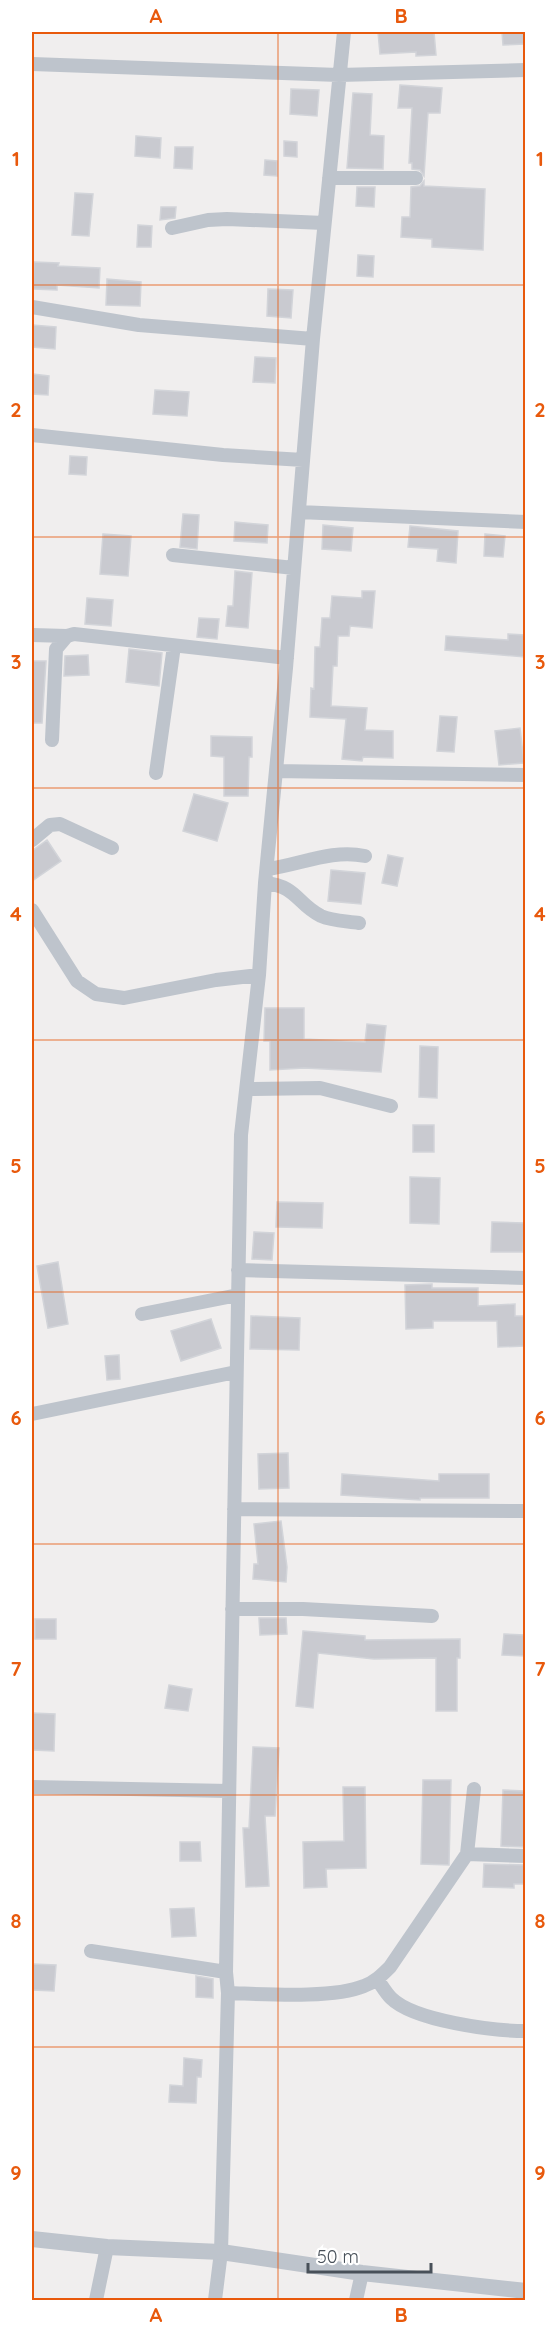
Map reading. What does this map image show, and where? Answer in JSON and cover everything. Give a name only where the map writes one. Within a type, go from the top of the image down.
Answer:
[{"type":"street","points":[[215,2301],[221,2252],[228,1993],[226,1972],[241,1135],[259,975],[313,339],[344,32]]},
{"type":"street","points":[[32,64],[339,75],[525,70]]},
{"type":"street","points":[[329,178],[416,178]]},
{"type":"street","points":[[172,228],[208,220],[227,219],[324,223]]},
{"type":"street","points":[[32,307],[139,325],[313,339]]},
{"type":"street","points":[[32,435],[303,460]]},
{"type":"street","points":[[299,512],[525,522]]},
{"type":"street","points":[[172,555],[294,568]]},
{"type":"street","points":[[32,635],[67,636],[83,633],[174,646],[287,658]]},
{"type":"street","points":[[52,740],[56,649],[67,636]]},
{"type":"street","points":[[156,773],[174,646]]},
{"type":"street","points":[[276,771],[525,775]]},
{"type":"street","points":[[32,840],[50,825],[60,824],[112,848]]},
{"type":"street","points":[[267,869],[296,865],[337,854],[365,856]]},
{"type":"street","points":[[265,884],[277,884],[296,893],[321,916],[359,923]]},
{"type":"street","points":[[32,910],[77,981],[86,988],[107,997],[124,998],[216,980],[259,975]]},
{"type":"street","points":[[247,1089],[320,1088],[391,1106]]},
{"type":"street","points":[[238,1270],[525,1278]]},
{"type":"street","points":[[142,1314],[238,1295]]},
{"type":"street","points":[[32,1414],[236,1372]]},
{"type":"street","points":[[234,1509],[525,1511]]},
{"type":"street","points":[[232,1609],[303,1609],[432,1616]]},
{"type":"street","points":[[32,1787],[229,1791]]},
{"type":"street","points":[[228,1993],[290,1994],[343,1991],[362,1987],[378,1979],[390,1967],[467,1854],[474,1789]]},
{"type":"street","points":[[467,1854],[525,1856]]},
{"type":"street","points":[[91,1951],[226,1972]]},
{"type":"street","points":[[378,1979],[392,1999],[406,2008],[434,2018],[497,2031],[525,2031]]},
{"type":"street","points":[[32,2239],[107,2247],[221,2252],[362,2273],[525,2291]]},
{"type":"street","points":[[96,2301],[107,2247]]},
{"type":"street","points":[[356,2301],[362,2273]]},
{"type":"building","points":[[378,32],[434,32],[436,55],[416,56],[416,52],[380,54]]},
{"type":"building","points":[[502,32],[525,32],[525,44],[503,45]]},
{"type":"building","points":[[400,85],[442,88],[440,113],[428,113],[424,176],[420,170],[412,169],[412,163],[409,163],[412,108],[398,108]]},
{"type":"building","points":[[291,89],[319,90],[317,116],[290,114]]},
{"type":"building","points":[[353,93],[372,94],[370,135],[384,136],[383,169],[347,168]]},
{"type":"building","points":[[136,136],[161,138],[160,158],[135,156]]},
{"type":"building","points":[[284,141],[297,142],[297,157],[284,156]]},
{"type":"building","points":[[175,147],[193,147],[192,169],[174,168]]},
{"type":"building","points":[[265,160],[277,161],[277,176],[264,175]]},
{"type":"building","points":[[424,181],[424,186],[485,189],[483,250],[432,247],[432,239],[401,237],[402,217],[410,217],[411,187],[420,186]]},
{"type":"building","points":[[357,187],[375,187],[374,207],[356,206]]},
{"type":"building","points":[[75,193],[93,194],[89,236],[72,235]]},
{"type":"building","points":[[161,207],[176,207],[175,218],[160,220]]},
{"type":"building","points":[[138,225],[152,226],[151,247],[137,247]]},
{"type":"building","points":[[358,255],[374,256],[373,277],[357,276]]},
{"type":"building","points":[[34,262],[59,263],[58,266],[100,268],[99,288],[57,285],[57,290],[33,289]]},
{"type":"building","points":[[107,279],[141,282],[140,306],[106,305]]},
{"type":"building","points":[[268,289],[293,290],[291,318],[267,316]]},
{"type":"building","points":[[32,325],[56,327],[55,349],[32,347]]},
{"type":"building","points":[[255,357],[276,358],[275,383],[253,382]]},
{"type":"building","points":[[33,374],[49,376],[48,395],[32,394]]},
{"type":"building","points":[[155,390],[189,392],[187,416],[153,414]]},
{"type":"building","points":[[70,456],[87,457],[86,475],[69,474]]},
{"type":"building","points":[[183,514],[199,515],[197,549],[180,547]]},
{"type":"building","points":[[235,522],[268,525],[267,543],[234,541]]},
{"type":"building","points":[[323,525],[353,528],[351,551],[322,549]]},
{"type":"building","points":[[410,526],[458,531],[456,563],[437,561],[438,549],[408,547]]},
{"type":"building","points":[[103,534],[131,536],[128,576],[100,574]]},
{"type":"building","points":[[485,534],[505,536],[503,557],[484,556]]},
{"type":"building","points":[[235,571],[252,573],[248,628],[226,626],[228,606],[233,606]]},
{"type":"building","points":[[362,591],[375,591],[372,628],[350,626],[349,636],[338,636],[337,666],[333,666],[331,706],[367,708],[365,730],[393,731],[393,758],[363,757],[362,761],[342,759],[346,719],[310,717],[311,688],[314,689],[315,647],[320,647],[322,618],[330,618],[332,596],[362,598]]},
{"type":"building","points":[[87,598],[113,600],[111,626],[85,624]]},
{"type":"building","points":[[199,618],[219,619],[217,639],[197,637]]},
{"type":"building","points":[[508,634],[525,635],[525,657],[445,650],[446,636],[508,640]]},
{"type":"building","points":[[129,649],[162,653],[159,686],[126,682]]},
{"type":"building","points":[[88,655],[89,675],[64,676],[65,656]]},
{"type":"building","points":[[32,661],[46,661],[42,723],[32,723]]},
{"type":"building","points":[[440,716],[457,717],[454,752],[437,751]]},
{"type":"building","points":[[520,728],[524,763],[499,765],[495,731]]},
{"type":"building","points":[[211,736],[252,737],[248,796],[224,796],[224,757],[211,756]]},
{"type":"building","points":[[194,794],[228,803],[217,841],[183,831]]},
{"type":"building","points":[[47,840],[61,861],[32,881],[32,851]]},
{"type":"building","points":[[388,855],[403,858],[397,886],[382,883]]},
{"type":"building","points":[[331,870],[365,873],[361,904],[328,901]]},
{"type":"building","points":[[265,1008],[304,1008],[304,1039],[365,1042],[367,1024],[386,1026],[381,1072],[304,1068],[270,1070],[270,1041],[264,1041]]},
{"type":"building","points":[[420,1046],[438,1047],[437,1098],[419,1097]]},
{"type":"building","points":[[413,1125],[434,1125],[434,1152],[413,1152]]},
{"type":"building","points":[[410,1177],[440,1178],[439,1224],[410,1223]]},
{"type":"building","points":[[277,1202],[323,1203],[322,1228],[276,1227]]},
{"type":"building","points":[[492,1222],[524,1223],[523,1252],[491,1252]]},
{"type":"building","points":[[254,1232],[274,1233],[272,1260],[252,1259]]},
{"type":"building","points":[[58,1262],[68,1324],[48,1328],[37,1266]]},
{"type":"building","points":[[432,1284],[432,1288],[478,1288],[478,1306],[515,1304],[515,1316],[525,1316],[525,1346],[498,1347],[497,1321],[433,1321],[433,1328],[406,1329],[405,1285]]},
{"type":"building","points":[[251,1316],[300,1318],[299,1350],[250,1349]]},
{"type":"building","points":[[211,1319],[221,1348],[181,1361],[171,1331]]},
{"type":"building","points":[[119,1355],[120,1379],[107,1380],[105,1356]]},
{"type":"building","points":[[288,1453],[289,1488],[259,1489],[258,1454]]},
{"type":"building","points":[[342,1474],[439,1481],[439,1474],[489,1474],[489,1498],[420,1498],[420,1500],[341,1495]]},
{"type":"building","points":[[281,1521],[287,1567],[286,1582],[253,1579],[254,1564],[258,1564],[254,1524]]},
{"type":"building","points":[[259,1618],[286,1618],[287,1634],[260,1635]]},
{"type":"building","points":[[35,1619],[56,1619],[56,1639],[35,1639]]},
{"type":"building","points":[[303,1631],[365,1636],[365,1640],[460,1639],[460,1658],[457,1658],[457,1711],[436,1711],[436,1658],[374,1659],[318,1653],[313,1708],[296,1706]]},
{"type":"building","points":[[504,1634],[525,1635],[525,1656],[502,1655]]},
{"type":"building","points":[[169,1685],[192,1689],[188,1711],[165,1708]]},
{"type":"building","points":[[32,1713],[55,1714],[54,1751],[32,1750]]},
{"type":"building","points":[[253,1747],[279,1748],[275,1816],[265,1816],[269,1886],[246,1887],[243,1828],[249,1828]]},
{"type":"building","points":[[423,1780],[451,1780],[449,1865],[421,1864]]},
{"type":"building","points":[[343,1787],[365,1787],[366,1868],[326,1869],[327,1887],[304,1888],[303,1842],[344,1841]]},
{"type":"building","points":[[503,1790],[525,1791],[525,1847],[501,1846]]},
{"type":"building","points":[[180,1842],[200,1842],[201,1861],[180,1861]]},
{"type":"building","points":[[484,1864],[525,1865],[525,1884],[514,1884],[514,1888],[483,1887]]},
{"type":"building","points":[[194,1908],[196,1936],[172,1937],[170,1909]]},
{"type":"building","points":[[32,1964],[56,1965],[54,1991],[32,1990]]},
{"type":"building","points":[[196,1976],[213,1979],[213,1998],[196,1997]]},
{"type":"building","points":[[184,2058],[202,2060],[201,2077],[197,2077],[196,2103],[169,2102],[170,2085],[183,2086]]}]
